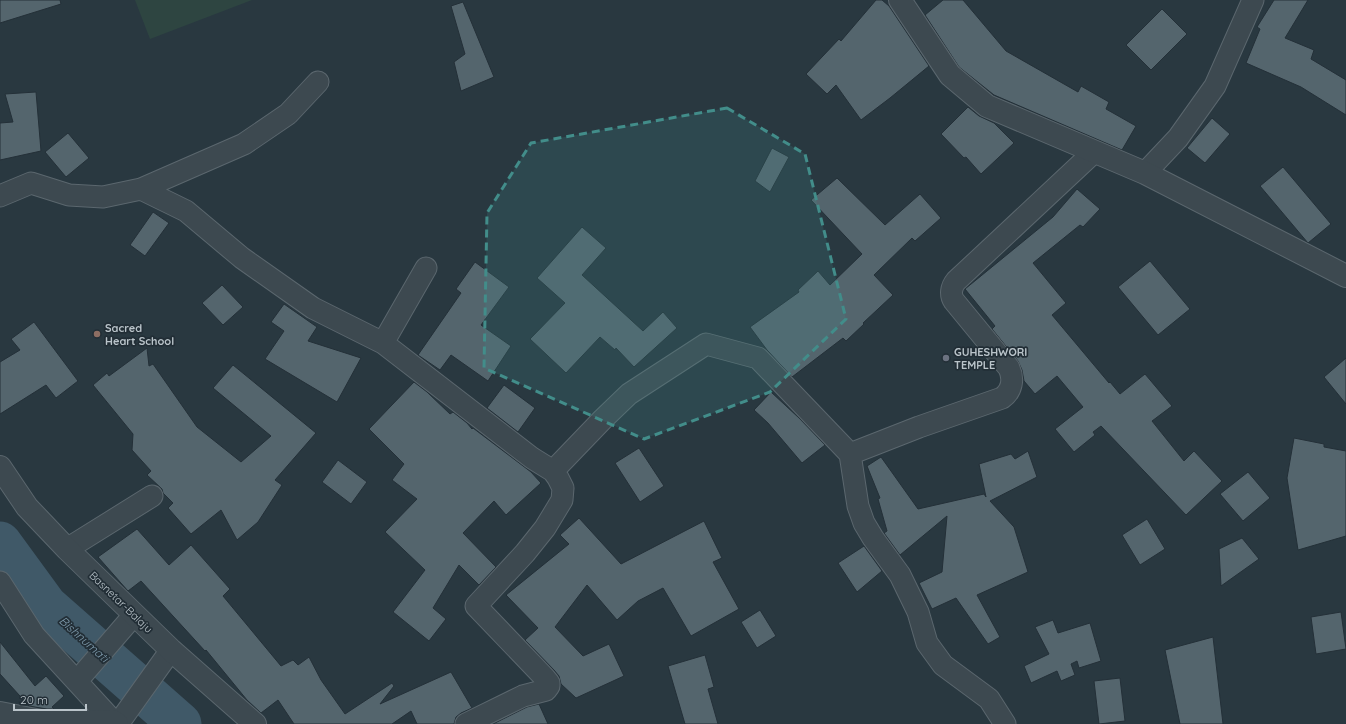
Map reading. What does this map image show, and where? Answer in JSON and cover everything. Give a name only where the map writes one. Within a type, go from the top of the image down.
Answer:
[{"type":"street","points":[[900,0],[950,75],[987,106],[1145,173],[1346,276]]},
{"type":"street","points":[[1145,173],[1178,138],[1215,86],[1253,0]]},
{"type":"street","points":[[0,196],[31,183],[69,195],[103,197],[141,189],[244,144],[288,114],[318,82]]},
{"type":"street","points":[[850,454],[919,427],[997,400],[1006,395],[1009,391],[1012,377],[1009,368],[954,301],[952,287],[956,281],[1094,152]]},
{"type":"street","points":[[141,189],[186,211],[242,258],[313,308],[384,343],[532,458],[553,471],[558,478],[563,488],[562,500],[545,528],[525,553],[476,606],[545,678],[549,683],[549,686],[546,690],[522,696],[466,724]]},
{"type":"street","points":[[384,343],[426,268]]},
{"type":"street","points":[[553,471],[629,394],[706,344],[758,358],[850,454],[858,506],[864,523],[872,538],[900,575],[918,612],[927,643],[943,665],[989,700],[1005,724]]},
{"type":"street","name":"Basnetar-Balaju","points":[[0,467],[27,507],[67,549],[128,623],[165,658],[255,724]]},
{"type":"street","points":[[67,549],[152,496]]},
{"type":"street","points":[[0,582],[34,635],[116,723]]},
{"type":"street","points":[[77,681],[128,623]]},
{"type":"street","points":[[1,715],[46,722],[116,723],[131,707],[165,658]]},
{"type":"highlighted area","points":[[727,108],[805,154],[846,319],[770,392],[644,439],[484,368],[487,213],[531,143]]},
{"type":"green space","points":[[135,0],[252,0],[150,39]]},
{"type":"building","points":[[0,0],[60,0],[61,4],[0,23]]},
{"type":"building","points":[[876,0],[882,0],[889,6],[929,66],[861,120],[836,85],[827,94],[806,74],[839,39],[841,41]]},
{"type":"building","points":[[943,0],[963,0],[1006,51],[1078,92],[1081,86],[1109,102],[1106,109],[1136,126],[1122,150],[994,95],[959,67],[925,15]]},
{"type":"building","points":[[1274,0],[1308,0],[1285,38],[1314,50],[1311,59],[1346,80],[1346,115],[1301,87],[1246,63],[1260,29],[1257,27]]},
{"type":"building","points":[[463,2],[494,77],[461,91],[454,62],[465,54],[451,6]]},
{"type":"building","points":[[1162,9],[1187,34],[1151,70],[1126,45]]},
{"type":"building","points":[[36,92],[41,151],[0,160],[0,123],[13,122],[5,94]]},
{"type":"building","points":[[968,107],[979,116],[994,123],[1014,143],[981,174],[966,157],[964,158],[941,134]]},
{"type":"building","points":[[1212,118],[1230,134],[1205,163],[1187,148]]},
{"type":"building","points":[[68,133],[89,158],[66,177],[45,152]]},
{"type":"building","points":[[772,148],[789,157],[770,192],[755,181]]},
{"type":"building","points":[[1283,167],[1331,224],[1308,243],[1260,186]]},
{"type":"building","points":[[837,178],[885,225],[920,194],[941,218],[915,241],[912,238],[874,275],[893,295],[846,341],[843,338],[792,377],[767,350],[750,327],[799,292],[798,290],[818,271],[830,285],[862,254],[811,200]]},
{"type":"building","points":[[1077,189],[1100,209],[1083,227],[1080,225],[1033,263],[1066,303],[1052,315],[1109,383],[1110,382],[1120,394],[1145,374],[1172,406],[1152,421],[1184,461],[1194,451],[1222,481],[1186,515],[1101,426],[1093,432],[1095,435],[1074,452],[1055,429],[1083,407],[1057,376],[1035,394],[1024,381],[1022,370],[1018,361],[992,329],[995,326],[965,289],[1053,217]]},
{"type":"building","points":[[153,212],[169,223],[145,256],[130,245]]},
{"type":"building","points":[[582,227],[606,248],[582,275],[643,331],[663,312],[677,328],[634,367],[616,348],[615,350],[600,337],[566,373],[530,339],[565,303],[537,278]]},
{"type":"building","points":[[1150,261],[1190,309],[1158,335],[1118,287]]},
{"type":"building","points":[[475,262],[509,287],[481,325],[511,346],[488,381],[451,355],[440,370],[418,355],[461,293],[456,289]]},
{"type":"building","points":[[222,285],[243,307],[223,325],[202,303]]},
{"type":"building","points":[[284,304],[317,327],[308,341],[361,358],[337,402],[265,359],[284,331],[271,322]]},
{"type":"building","points":[[34,322],[78,381],[56,398],[46,385],[0,414],[0,362],[20,350],[11,339]]},
{"type":"building","points":[[147,348],[149,366],[153,364],[197,427],[241,462],[271,436],[213,388],[233,365],[316,433],[275,480],[282,485],[258,522],[237,540],[221,510],[191,534],[168,508],[173,503],[163,493],[162,489],[147,475],[151,471],[132,450],[133,434],[93,385],[107,373],[109,376]]},
{"type":"building","points":[[1346,358],[1346,404],[1324,377]]},
{"type":"building","points":[[414,382],[450,414],[453,412],[472,429],[473,428],[531,472],[541,483],[506,515],[494,501],[463,533],[496,567],[479,585],[459,565],[433,608],[446,619],[429,641],[393,612],[425,570],[385,532],[417,499],[392,480],[404,464],[369,429]]},
{"type":"building","points":[[504,385],[535,408],[518,432],[487,408]]},
{"type":"building","points":[[771,392],[825,445],[802,463],[768,423],[754,410]]},
{"type":"building","points":[[1294,438],[1324,444],[1324,447],[1346,451],[1346,536],[1298,550],[1287,478]]},
{"type":"building","points":[[639,448],[664,486],[640,502],[615,463]]},
{"type":"building","points":[[1028,451],[1037,477],[990,501],[1014,527],[1028,572],[977,595],[1000,637],[988,644],[956,598],[932,609],[919,583],[942,572],[947,516],[900,555],[884,533],[887,531],[878,499],[880,498],[867,466],[881,457],[918,509],[984,494],[986,497],[979,464],[1011,454],[1015,459]]},
{"type":"building","points":[[338,460],[367,482],[351,504],[322,482]]},
{"type":"building","points":[[1248,472],[1270,498],[1243,521],[1220,494]]},
{"type":"building","points":[[579,518],[621,564],[704,521],[722,558],[713,562],[739,609],[691,636],[663,588],[638,601],[617,620],[587,585],[555,627],[583,656],[609,644],[624,676],[576,698],[561,684],[559,676],[525,640],[538,628],[506,595],[569,544],[560,535]]},
{"type":"building","points":[[1147,519],[1165,549],[1140,565],[1122,535]]},
{"type":"building","points":[[137,529],[169,565],[191,545],[230,589],[223,596],[281,666],[293,660],[298,665],[309,657],[321,680],[345,714],[392,683],[394,686],[380,704],[451,672],[472,708],[456,717],[454,724],[417,724],[411,711],[392,724],[294,724],[278,700],[261,713],[247,700],[206,650],[205,651],[141,581],[128,591],[98,557]]},
{"type":"building","points":[[1242,538],[1259,559],[1221,586],[1219,549]]},
{"type":"building","points":[[864,546],[882,571],[857,592],[838,563]]},
{"type":"building","points":[[760,610],[776,636],[757,648],[741,622]]},
{"type":"building","points":[[1341,612],[1346,649],[1316,654],[1311,617]]},
{"type":"building","points":[[1053,620],[1058,633],[1090,623],[1101,661],[1079,668],[1077,661],[1071,664],[1075,675],[1061,681],[1057,671],[1031,683],[1024,666],[1049,654],[1035,627]]},
{"type":"building","points":[[1213,637],[1223,724],[1180,724],[1165,650]]},
{"type":"building","points":[[0,642],[35,686],[46,676],[64,696],[52,707],[54,709],[29,706],[0,674]]},
{"type":"building","points":[[705,655],[714,687],[708,689],[718,724],[685,724],[668,666]]},
{"type":"building","points":[[1120,678],[1125,721],[1099,724],[1094,681]]},
{"type":"building","points":[[539,704],[548,724],[493,724],[527,707]]},
{"type":"waterway","name":"Bishnumati","points":[[0,543],[46,606],[180,724]]},
{"type":"place","name":"Sacred Heart School","points":[[97,334]]},
{"type":"place","name":"GUHESHWORI TEMPLE","points":[[946,358]]}]
